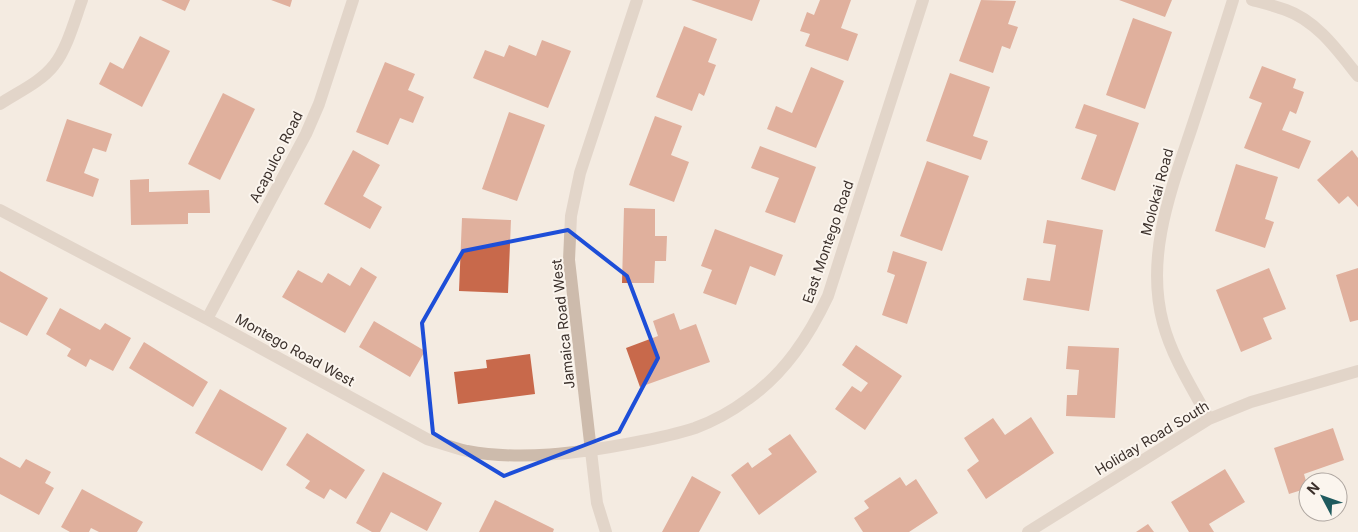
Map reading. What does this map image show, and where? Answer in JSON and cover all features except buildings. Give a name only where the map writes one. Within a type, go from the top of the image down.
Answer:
[{"type":"street","points":[[0,104],[40,79],[55,65],[82,0]]},
{"type":"street","name":"Acapulco Road","points":[[207,319],[306,134],[319,104],[353,0]]},
{"type":"street","name":"Jamaica Road West","points":[[606,532],[597,503],[569,260],[571,216],[580,173],[637,0]]},
{"type":"street","name":"East Montego Road","points":[[592,451],[664,437],[696,428],[722,416],[749,399],[776,376],[797,351],[813,328],[828,296],[923,0]]},
{"type":"street","name":"Molokai Road","points":[[1209,419],[1176,359],[1163,323],[1156,288],[1158,246],[1167,202],[1233,0]]},
{"type":"street","points":[[1252,0],[1287,10],[1311,24],[1336,48],[1358,76]]},
{"type":"street","name":"Montego Road West","points":[[0,210],[207,319],[427,439],[467,450],[496,454],[528,455],[592,451]]},
{"type":"street","name":"Holiday Road South","points":[[1028,532],[1209,419],[1251,402],[1358,371]]},
{"type":"highlighted area","points":[[568,230],[627,276],[658,358],[619,432],[504,476],[433,433],[422,323],[463,251]]}]
